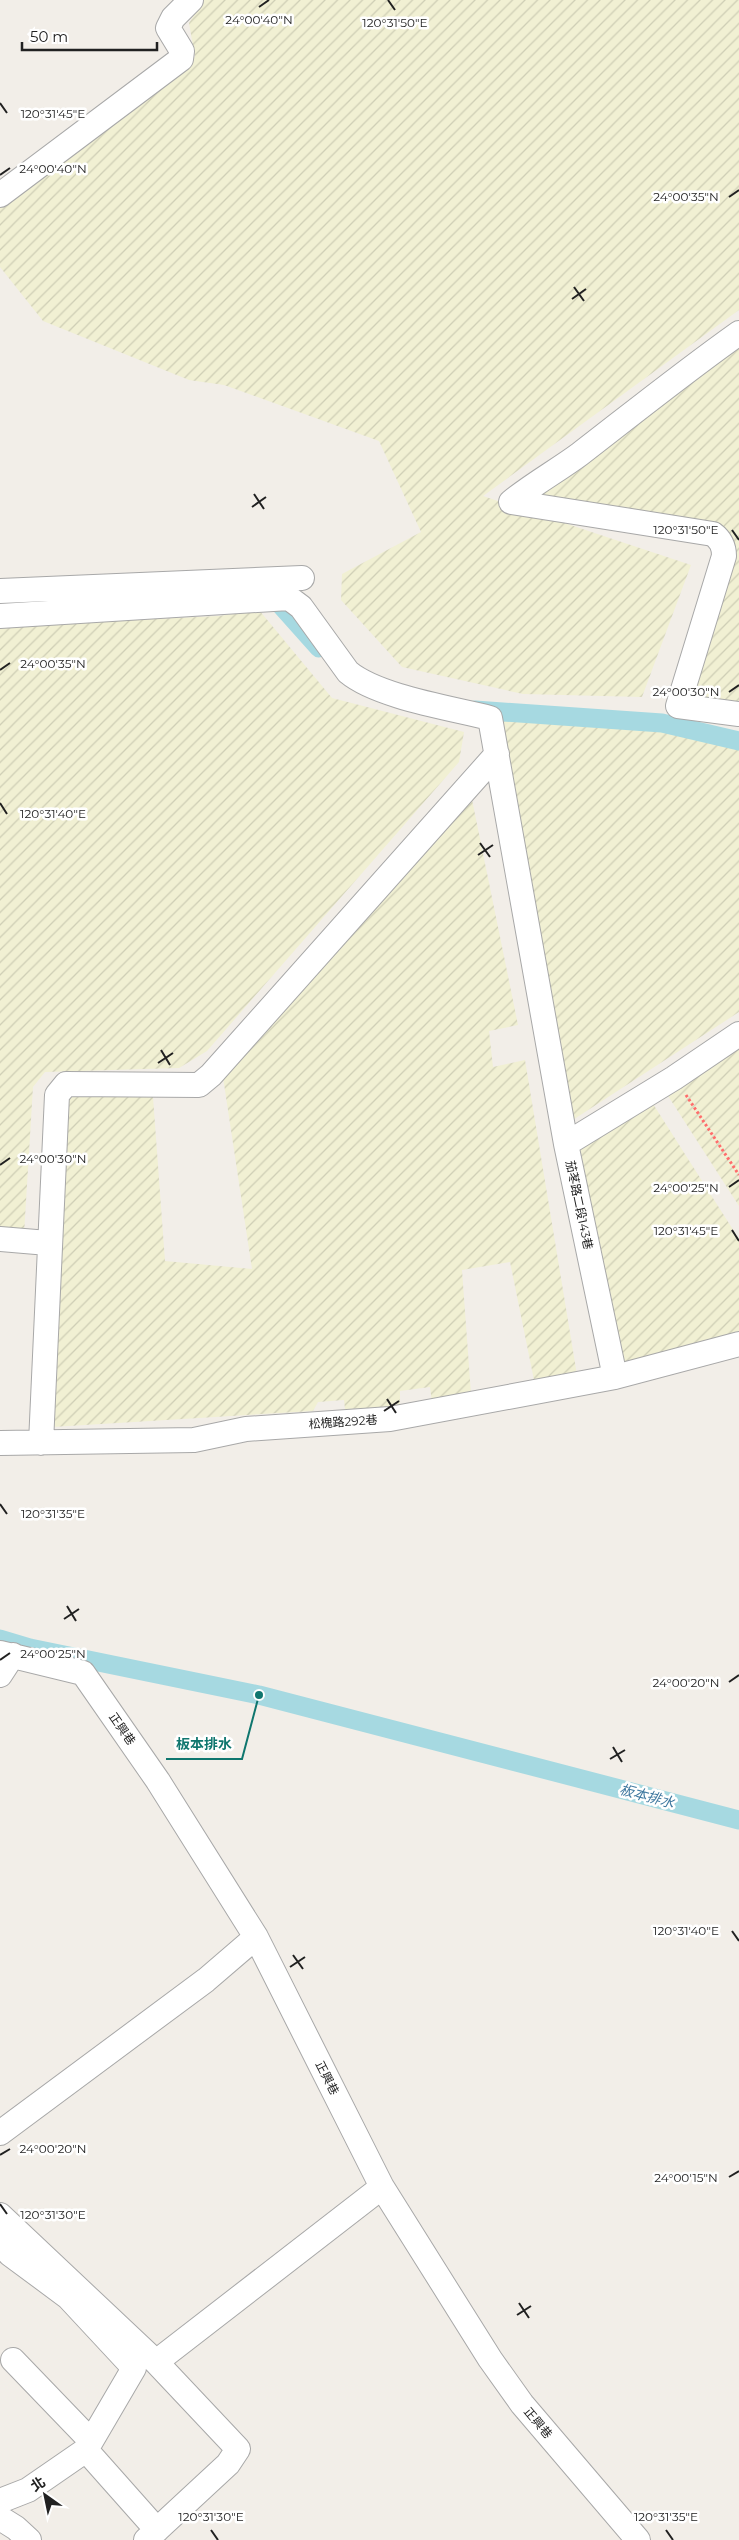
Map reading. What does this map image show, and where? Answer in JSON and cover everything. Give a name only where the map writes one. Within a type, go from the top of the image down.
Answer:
[{"type":"street","points":[[0,195],[181,59],[182,51],[168,28],[173,18],[191,0]]},
{"type":"street","points":[[739,334],[670,382],[578,455],[532,485],[511,502],[713,534],[717,537],[724,548],[724,556],[678,706],[739,714]]},
{"type":"street","points":[[0,591],[302,578]]},
{"type":"street","points":[[0,616],[290,598],[301,607],[348,672],[356,679],[375,689],[490,718],[566,1144]]},
{"type":"street","points":[[41,1444],[48,1243],[57,1095],[66,1084],[199,1085],[211,1076],[497,754]]},
{"type":"street","name":"茄苳路二段143巷","points":[[615,1377],[566,1144],[674,1078],[739,1034]]},
{"type":"street","points":[[0,1239],[48,1243]]},
{"type":"street","name":"松槐路292巷","points":[[0,1443],[41,1444],[194,1440],[246,1429],[390,1419],[615,1377],[739,1344]]},
{"type":"street","points":[[0,1675],[7,1654]]},
{"type":"street","name":"正興巷","points":[[7,1654],[83,1673],[158,1781],[256,1937],[382,2187],[522,2404],[638,2540]]},
{"type":"street","points":[[0,2133],[206,1980],[256,1937]]},
{"type":"street","points":[[156,2362],[382,2187]]},
{"type":"street","points":[[6,2221],[156,2362],[238,2449],[228,2464],[152,2535],[88,2446],[13,2360]]},
{"type":"street","points":[[0,2501],[28,2490],[88,2446],[134,2368],[68,2297],[10,2254],[6,2221]]},
{"type":"street","points":[[0,2518],[16,2528],[29,2540]]},
{"type":"path","points":[[674,1078],[739,1175]]},
{"type":"green space","points":[[204,0],[739,0],[739,310],[483,496],[691,565],[642,697],[523,694],[402,667],[341,600],[342,574],[421,532],[379,441],[224,385],[189,380],[43,321],[0,267],[0,203],[195,57],[189,23]]},
{"type":"green space","points":[[739,334],[739,708],[674,695],[727,529],[516,496]]},
{"type":"green space","points":[[259,610],[332,698],[464,732],[459,762],[207,1051],[179,1068],[45,1072],[33,1087],[24,1234],[0,1230],[0,626],[219,616]]},
{"type":"green space","points":[[671,716],[739,733],[739,1012],[562,1127],[482,720]]},
{"type":"green space","points":[[469,785],[518,1025],[489,1031],[493,1067],[525,1060],[577,1375],[534,1380],[510,1262],[462,1270],[471,1394],[432,1402],[430,1387],[400,1391],[400,1407],[345,1409],[344,1400],[318,1402],[313,1411],[36,1428],[61,1092],[153,1097],[165,1261],[252,1269],[221,1064]]},
{"type":"green space","points":[[739,1034],[739,1206],[661,1085]]},
{"type":"green space","points":[[648,1096],[739,1239],[739,1334],[605,1370],[562,1154]]},
{"type":"waterway","points":[[269,592],[319,648]]},
{"type":"waterway","points":[[475,710],[662,723],[739,741]]},
{"type":"waterway","name":"板本排水","points":[[0,1639],[30,1648],[259,1695],[739,1820]]},
{"type":"place","name":"板本排水","points":[[259,1695]]}]
